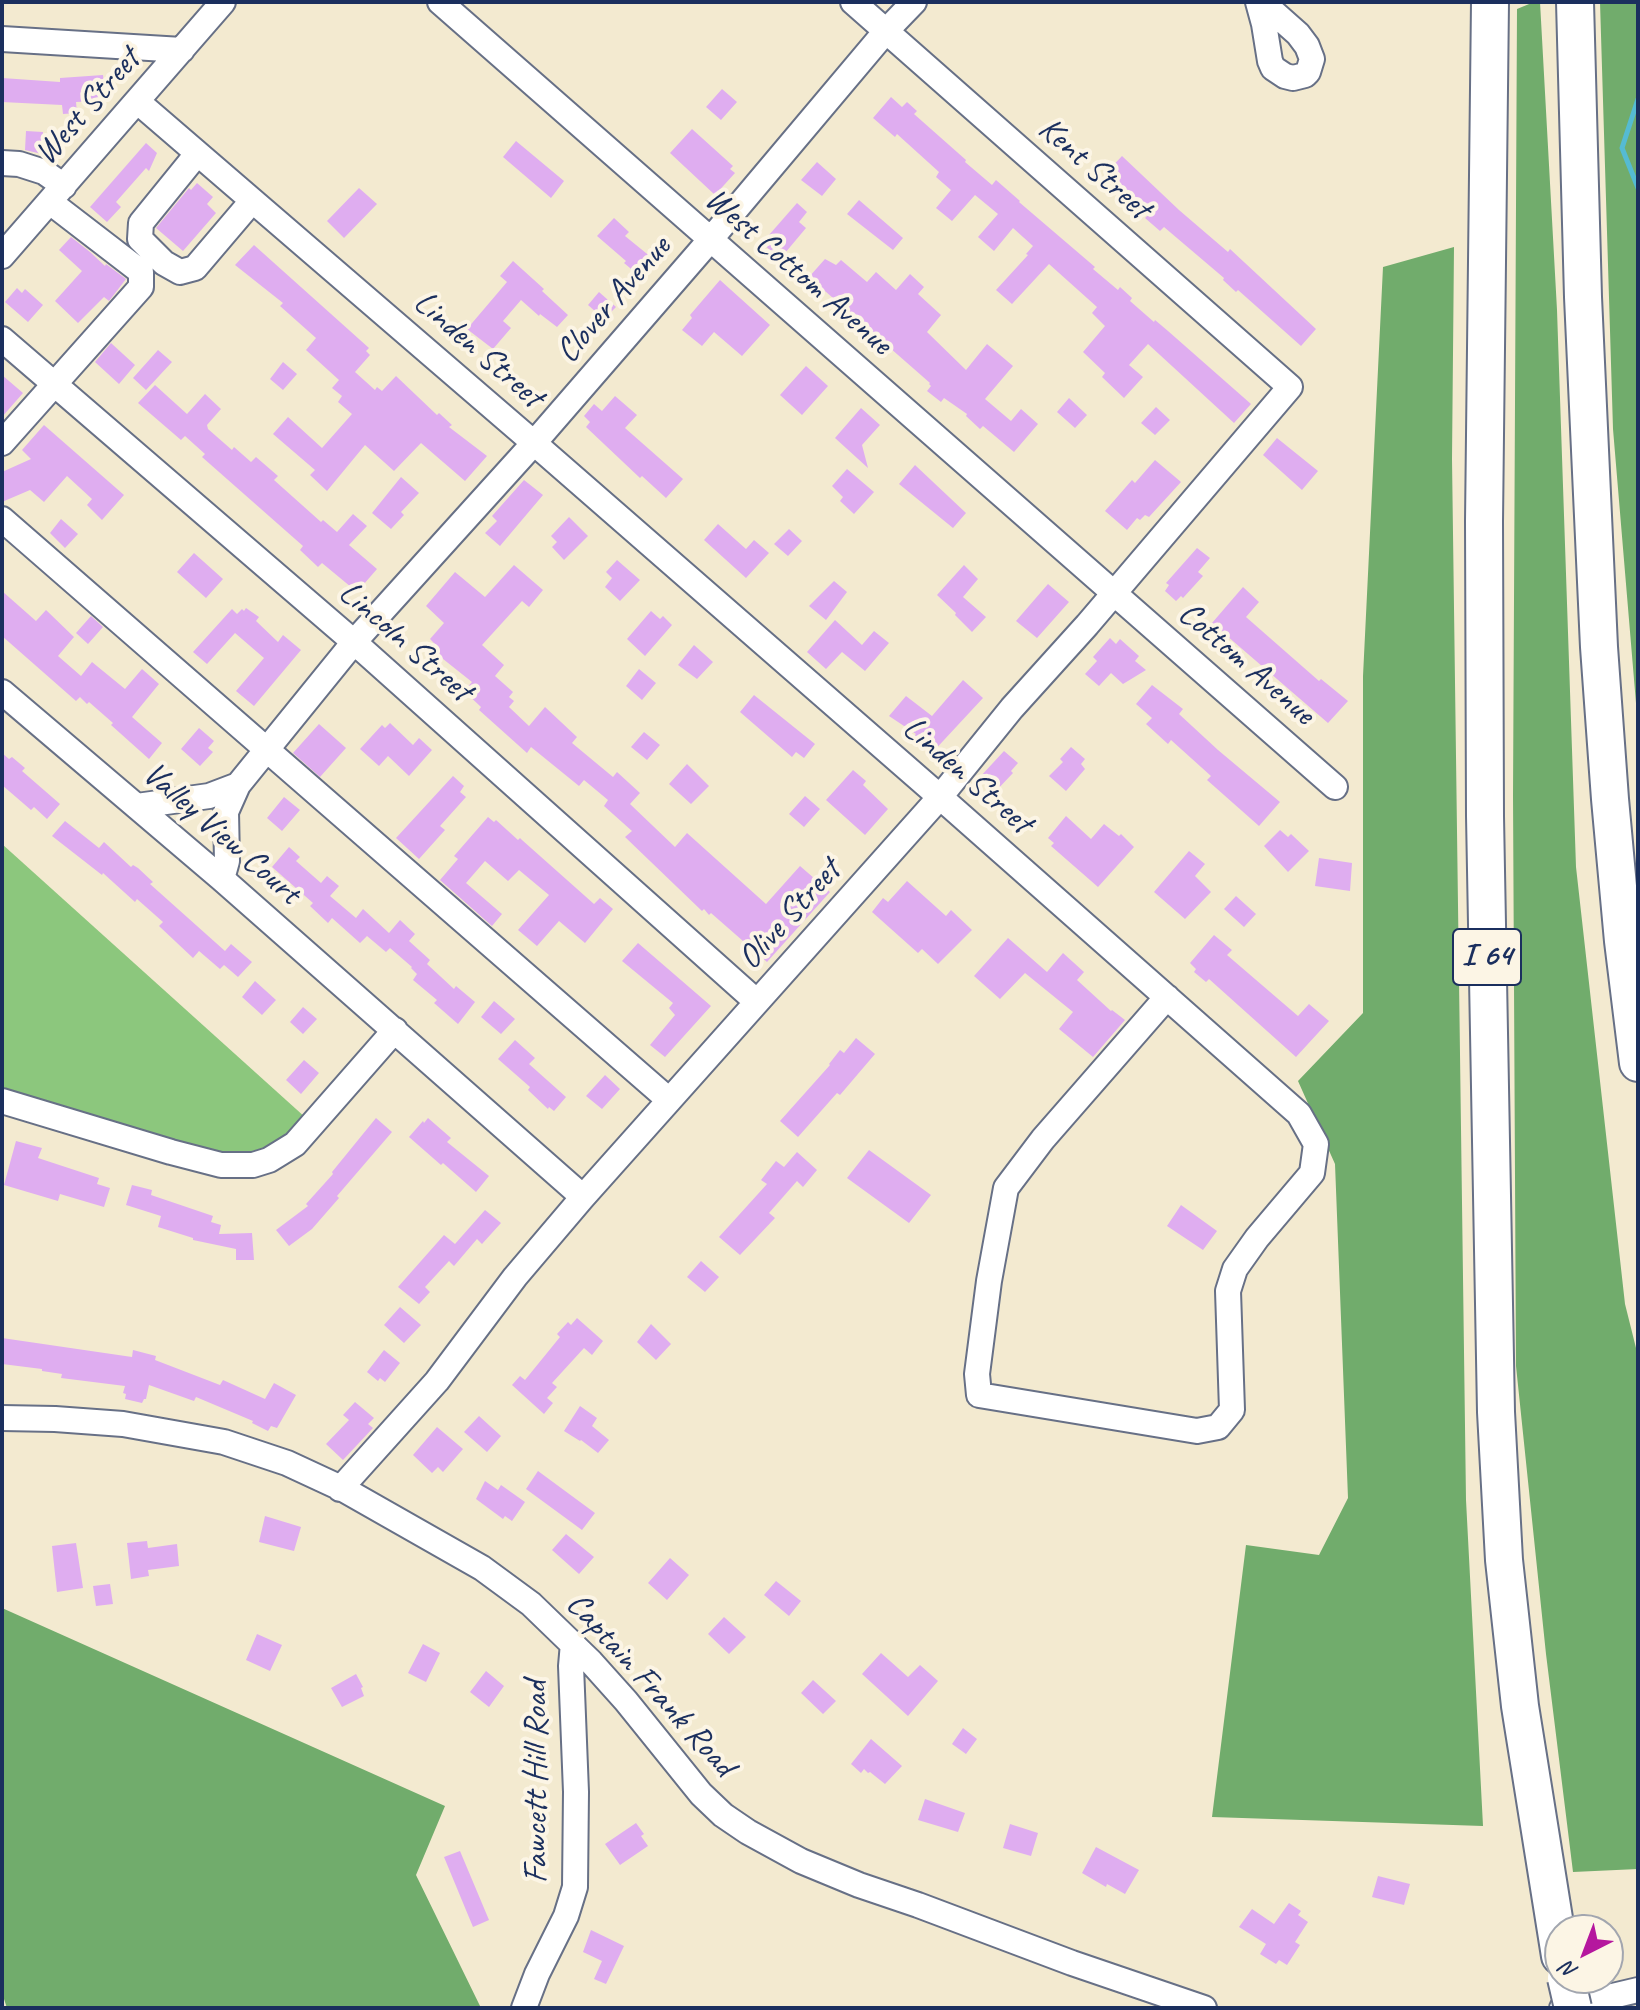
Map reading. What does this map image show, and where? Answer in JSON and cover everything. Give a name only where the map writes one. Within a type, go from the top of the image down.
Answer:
[{"type":"highway","name":"I 64","points":[[1490,2],[1484,550],[1485,847],[1496,1397],[1503,1546],[1511,1634],[1553,1914]]},
{"type":"highway","points":[[1575,2],[1583,297],[1599,647],[1621,926],[1638,1063]]},
{"type":"street","name":"West Street","points":[[2,256],[223,2]]},
{"type":"street","name":"West Cottom Avenue","points":[[440,2],[1112,593]]},
{"type":"street","name":"Kent Street","points":[[853,2],[1290,387]]},
{"type":"street","name":"Clover Avenue","points":[[238,785],[354,642],[534,443],[914,2]]},
{"type":"street","points":[[2,39],[182,50]]},
{"type":"street","name":"Linden Street","points":[[138,102],[534,443],[940,797],[1167,997],[1299,1114],[1316,1144],[1312,1173],[1235,1269],[1228,1291],[1232,1410],[1218,1427],[1197,1431],[979,1395],[977,1374],[989,1281],[1006,1188],[1043,1139],[1167,997]]},
{"type":"street","points":[[197,154],[141,223],[140,239],[164,263],[180,272],[195,268],[252,201]]},
{"type":"street","points":[[2,163],[19,164],[44,172],[57,194],[141,272],[141,287],[2,443]]},
{"type":"street","name":"Lincoln Street","points":[[2,339],[354,642],[757,1002]]},
{"type":"street","name":"Olive Street","points":[[340,1489],[437,1381],[515,1277],[583,1197],[940,797],[1012,708],[1290,387]]},
{"type":"street","points":[[2,519],[669,1100]]},
{"type":"street","name":"Cottom Avenue","points":[[1112,593],[1335,787]]},
{"type":"street","name":"Valley View Court","points":[[2,692],[222,879],[583,1197]]},
{"type":"street","points":[[137,806],[209,796],[238,785]]},
{"type":"street","points":[[222,879],[227,861],[226,812],[238,785]]},
{"type":"street","points":[[2,1101],[221,1165],[253,1165],[269,1160],[295,1144],[395,1030]]},
{"type":"street","name":"Captain Frank Road","points":[[2,1418],[123,1424],[224,1442],[287,1463],[340,1489],[482,1568],[531,1604],[573,1643],[626,1701],[701,1794],[723,1815],[774,1848],[859,1885],[1204,2008]]},
{"type":"street","name":"Fawcett Hill Road","points":[[524,2008],[566,1916],[575,1887],[573,1643]]},
{"type":"street","points":[[1562,2008],[1638,1990]]},
{"type":"green space","points":[[1540,2],[1557,310],[1576,867],[1625,1304],[1638,1356],[1638,1869],[1573,1872],[1546,1654],[1516,1366],[1513,795],[1517,9]]},
{"type":"green space","points":[[1600,2],[1638,2],[1638,727],[1613,429]]},
{"type":"green space","points":[[1454,247],[1452,459],[1466,1500],[1483,1826],[1212,1817],[1246,1545],[1319,1555],[1348,1498],[1335,1164],[1298,1081],[1363,1013],[1363,676],[1383,267]]},
{"type":"green space","points":[[2,844],[306,1118],[269,1147],[231,1156],[193,1148],[2,1090]]},
{"type":"green space","points":[[2,1608],[445,1806],[416,1875],[481,2008],[7,2008],[2,1993]]},
{"type":"building","points":[[103,75],[105,94],[100,94],[101,99],[97,101],[76,102],[77,113],[63,114],[62,105],[2,102],[2,78],[60,82],[60,78]]},
{"type":"building","points":[[722,89],[737,102],[721,120],[706,107]]},
{"type":"building","points":[[891,97],[902,107],[907,102],[917,111],[914,114],[965,162],[992,185],[996,180],[1095,267],[1093,269],[1118,290],[1120,287],[1132,298],[1130,301],[1251,404],[1234,423],[1148,344],[1129,365],[1143,377],[1124,398],[1102,377],[1105,373],[1083,352],[1105,326],[1092,313],[1097,307],[1049,264],[1012,304],[996,290],[1033,246],[1013,228],[994,251],[978,237],[998,214],[975,195],[952,221],[936,208],[951,190],[936,177],[939,172],[897,134],[895,137],[873,118]]},
{"type":"building","points":[[692,129],[733,166],[730,169],[735,173],[715,195],[670,153]]},
{"type":"building","points":[[26,131],[43,132],[42,154],[25,150]]},
{"type":"building","points":[[516,141],[564,181],[551,198],[503,157]]},
{"type":"building","points":[[146,143],[157,153],[149,171],[146,168],[116,202],[121,207],[107,222],[90,207]]},
{"type":"building","points":[[1122,156],[1179,210],[1228,252],[1230,249],[1316,329],[1301,346],[1164,227],[1160,231],[1145,218],[1150,213],[1105,174]]},
{"type":"building","points":[[817,162],[836,179],[822,196],[801,180]]},
{"type":"building","points":[[197,183],[213,197],[207,204],[216,213],[183,251],[156,228],[189,188],[191,190]]},
{"type":"building","points":[[359,188],[377,204],[344,238],[327,221]]},
{"type":"building","points":[[859,200],[903,238],[893,250],[847,214]]},
{"type":"building","points":[[797,203],[807,212],[799,222],[806,228],[780,259],[762,243]]},
{"type":"building","points":[[614,218],[629,232],[625,236],[657,262],[642,278],[597,236]]},
{"type":"building","points":[[71,237],[105,266],[126,279],[109,301],[104,297],[78,323],[55,301],[82,271],[59,250]]},
{"type":"building","points":[[254,245],[369,348],[366,351],[370,355],[355,372],[375,390],[377,387],[382,391],[396,376],[452,425],[449,427],[487,456],[465,481],[421,443],[394,471],[365,445],[327,491],[310,475],[315,470],[273,434],[288,417],[322,448],[352,414],[338,402],[342,396],[332,388],[339,380],[306,350],[316,338],[280,306],[283,303],[235,265]]},
{"type":"building","points":[[825,259],[836,265],[841,260],[867,282],[876,272],[896,290],[910,274],[924,287],[918,294],[941,315],[927,332],[966,370],[987,344],[1013,366],[985,399],[1011,421],[1021,409],[1038,424],[1014,452],[983,426],[980,429],[967,414],[944,398],[941,402],[927,391],[930,383],[809,277]]},
{"type":"building","points":[[513,261],[568,315],[557,327],[521,300],[503,321],[511,328],[493,349],[467,329],[507,282],[500,276]]},
{"type":"building","points":[[720,280],[770,325],[742,356],[714,332],[702,346],[682,330],[692,318],[690,315]]},
{"type":"building","points":[[17,288],[22,293],[25,289],[43,305],[28,322],[5,302]]},
{"type":"building","points":[[599,292],[616,307],[604,319],[588,305]]},
{"type":"building","points":[[111,343],[135,365],[119,384],[95,362]]},
{"type":"building","points":[[158,350],[172,362],[146,390],[133,378]]},
{"type":"building","points":[[283,362],[297,374],[283,390],[270,379]]},
{"type":"building","points":[[806,366],[828,386],[802,415],[780,395]]},
{"type":"building","points":[[2,375],[23,393],[2,417]]},
{"type":"building","points":[[155,385],[187,414],[205,394],[221,409],[207,425],[208,429],[251,462],[256,457],[278,476],[274,480],[321,522],[323,520],[337,532],[353,514],[367,526],[349,545],[377,569],[357,592],[322,563],[318,567],[300,550],[303,546],[202,457],[205,454],[185,436],[181,440],[138,403]]},
{"type":"building","points":[[615,396],[637,415],[625,428],[683,479],[666,498],[586,427],[590,422],[584,416],[594,404],[602,411]]},
{"type":"building","points":[[1069,398],[1087,415],[1075,428],[1057,412]]},
{"type":"building","points":[[1156,407],[1170,420],[1155,435],[1141,423]]},
{"type":"building","points":[[861,408],[880,425],[862,445],[868,468],[835,438]]},
{"type":"building","points":[[44,425],[124,495],[102,520],[87,505],[92,499],[67,476],[44,502],[30,490],[2,502],[2,472],[31,459],[22,450]]},
{"type":"building","points":[[1277,438],[1318,471],[1302,490],[1263,455]]},
{"type":"building","points":[[1155,460],[1181,482],[1149,517],[1137,518],[1127,530],[1105,511],[1132,480],[1135,483]]},
{"type":"building","points":[[915,465],[966,513],[953,528],[899,484]]},
{"type":"building","points":[[847,469],[874,492],[854,514],[840,501],[843,497],[832,486]]},
{"type":"building","points":[[401,477],[419,493],[401,512],[404,515],[391,529],[372,513]]},
{"type":"building","points":[[524,480],[543,495],[500,546],[485,533],[497,521],[492,516]]},
{"type":"building","points":[[569,517],[588,536],[564,560],[552,547],[557,542],[551,536]]},
{"type":"building","points":[[61,519],[78,534],[65,548],[50,533]]},
{"type":"building","points":[[718,524],[746,549],[754,540],[769,553],[746,578],[704,540]]},
{"type":"building","points":[[789,529],[802,541],[788,556],[774,544]]},
{"type":"building","points":[[1197,548],[1210,558],[1198,572],[1203,576],[1183,598],[1181,596],[1176,601],[1165,591],[1169,585],[1166,583]]},
{"type":"building","points":[[194,553],[223,579],[206,598],[177,572]]},
{"type":"building","points":[[617,560],[640,580],[620,601],[605,587],[612,578],[606,572]]},
{"type":"building","points":[[514,565],[543,590],[529,607],[522,601],[482,645],[504,665],[495,676],[513,692],[509,697],[514,701],[509,707],[529,726],[545,707],[577,737],[572,743],[613,777],[617,772],[640,793],[630,804],[675,847],[687,833],[766,904],[800,866],[830,892],[767,962],[711,913],[702,911],[625,837],[632,831],[604,806],[608,800],[584,780],[579,786],[531,747],[527,753],[479,710],[481,707],[464,691],[472,682],[433,651],[437,646],[430,639],[444,623],[426,606],[455,572],[485,597]]},
{"type":"building","points":[[964,565],[978,579],[963,597],[986,617],[972,632],[937,595]]},
{"type":"building","points":[[834,581],[847,592],[826,620],[809,606]]},
{"type":"building","points":[[1048,584],[1069,602],[1037,638],[1016,621]]},
{"type":"building","points":[[1243,587],[1259,602],[1246,617],[1319,681],[1321,679],[1348,701],[1328,723],[1212,623]]},
{"type":"building","points":[[2,591],[36,621],[46,610],[74,637],[58,656],[81,676],[92,662],[125,689],[142,669],[159,684],[132,717],[162,743],[149,759],[89,702],[87,704],[80,697],[76,701],[2,636]]},
{"type":"building","points":[[246,608],[259,617],[256,621],[278,642],[283,635],[301,650],[254,706],[236,691],[264,658],[235,633],[207,664],[193,652],[232,609],[237,614]]},
{"type":"building","points":[[651,611],[660,619],[663,616],[672,625],[645,656],[627,639]]},
{"type":"building","points":[[91,616],[103,627],[88,644],[76,633]]},
{"type":"building","points":[[835,620],[862,645],[874,631],[889,643],[865,671],[842,652],[826,669],[807,652]]},
{"type":"building","points":[[1110,638],[1116,644],[1120,639],[1139,656],[1135,661],[1146,670],[1123,684],[1111,673],[1099,686],[1085,674],[1097,661],[1093,657]]},
{"type":"building","points":[[694,645],[713,662],[697,679],[678,665]]},
{"type":"building","points":[[639,669],[656,683],[642,700],[626,686]]},
{"type":"building","points":[[963,680],[983,698],[931,754],[913,737],[916,734],[889,716],[906,696],[932,716]]},
{"type":"building","points":[[1152,685],[1183,709],[1179,714],[1218,750],[1280,802],[1259,826],[1207,780],[1211,776],[1171,740],[1168,744],[1146,724],[1152,718],[1136,704]]},
{"type":"building","points":[[754,695],[815,744],[804,758],[796,752],[792,757],[740,712]]},
{"type":"building","points":[[390,723],[413,745],[419,738],[432,750],[409,776],[388,756],[379,766],[360,749],[382,725],[385,728]]},
{"type":"building","points":[[319,724],[346,748],[320,777],[293,753]]},
{"type":"building","points":[[199,728],[214,741],[208,748],[213,752],[200,766],[181,749]]},
{"type":"building","points":[[644,732],[660,745],[647,760],[631,747]]},
{"type":"building","points":[[1071,747],[1085,759],[1081,764],[1085,769],[1066,791],[1049,776],[1063,762],[1060,759]]},
{"type":"building","points":[[1004,751],[1018,763],[995,792],[980,777]]},
{"type":"building","points":[[2,753],[25,768],[22,771],[60,804],[47,819],[34,807],[31,810],[2,785]]},
{"type":"building","points":[[687,764],[709,786],[691,804],[669,784]]},
{"type":"building","points":[[853,770],[866,781],[863,785],[888,809],[865,835],[826,800]]},
{"type":"building","points":[[453,776],[464,786],[460,792],[466,797],[440,826],[445,830],[419,859],[396,838]]},
{"type":"building","points":[[805,796],[820,809],[804,827],[789,814]]},
{"type":"building","points":[[284,797],[300,810],[282,831],[267,818]]},
{"type":"building","points":[[1066,816],[1091,839],[1104,824],[1119,836],[1121,834],[1134,847],[1098,887],[1051,846],[1054,843],[1048,838]]},
{"type":"building","points":[[488,817],[494,822],[496,820],[518,840],[520,838],[594,904],[600,898],[613,909],[585,943],[559,921],[537,946],[518,930],[549,895],[519,870],[508,881],[485,861],[466,883],[502,914],[492,926],[440,880],[458,859],[454,856]]},
{"type":"building","points":[[65,821],[99,848],[104,842],[131,867],[138,868],[153,882],[150,884],[225,951],[231,944],[252,962],[238,977],[224,965],[220,969],[199,951],[193,958],[159,926],[163,922],[137,899],[135,902],[103,873],[52,836]]},
{"type":"building","points":[[1280,830],[1288,837],[1291,834],[1309,851],[1288,872],[1264,846]]},
{"type":"building","points":[[289,847],[300,857],[296,861],[321,883],[327,876],[339,886],[330,896],[356,918],[363,909],[389,933],[400,920],[415,934],[409,941],[430,960],[427,964],[454,989],[456,986],[475,1002],[458,1024],[434,1003],[437,1000],[413,980],[417,974],[412,967],[390,948],[386,952],[367,936],[360,943],[332,918],[328,923],[310,906],[313,903],[272,867]]},
{"type":"building","points":[[1189,851],[1205,864],[1195,876],[1211,892],[1185,919],[1154,892]]},
{"type":"building","points":[[1319,858],[1352,863],[1350,891],[1315,886]]},
{"type":"building","points":[[907,881],[946,916],[951,910],[972,930],[938,964],[922,949],[918,953],[872,912],[883,898],[888,902]]},
{"type":"building","points":[[1236,896],[1256,914],[1244,927],[1224,909]]},
{"type":"building","points":[[1214,935],[1232,950],[1227,955],[1298,1016],[1309,1004],[1329,1021],[1296,1057],[1209,979],[1206,982],[1194,972],[1196,969],[1190,963]]},
{"type":"building","points":[[1008,938],[1047,972],[1063,953],[1084,972],[1077,980],[1125,1020],[1093,1057],[1059,1029],[1073,1012],[1025,973],[1000,999],[974,976]]},
{"type":"building","points":[[638,943],[711,1006],[665,1057],[650,1045],[675,1015],[669,1008],[673,1003],[622,961]]},
{"type":"building","points":[[255,981],[276,1000],[262,1015],[242,997]]},
{"type":"building","points":[[494,1001],[515,1019],[501,1034],[481,1017]]},
{"type":"building","points":[[303,1007],[317,1019],[303,1034],[290,1022]]},
{"type":"building","points":[[856,1038],[875,1054],[798,1137],[780,1121],[840,1050],[844,1053]]},
{"type":"building","points":[[515,1040],[535,1058],[529,1064],[566,1097],[554,1111],[548,1109],[528,1090],[530,1087],[498,1059]]},
{"type":"building","points":[[304,1060],[319,1073],[301,1094],[286,1080]]},
{"type":"building","points":[[605,1075],[620,1089],[602,1109],[586,1096]]},
{"type":"building","points":[[376,1118],[392,1132],[312,1229],[289,1246],[276,1230],[308,1206],[306,1204]]},
{"type":"building","points":[[428,1118],[451,1138],[447,1142],[489,1176],[476,1192],[409,1137]]},
{"type":"building","points":[[16,1141],[42,1148],[38,1158],[99,1178],[97,1184],[110,1188],[104,1207],[60,1194],[58,1201],[4,1185]]},
{"type":"building","points":[[869,1150],[931,1195],[909,1223],[847,1178]]},
{"type":"building","points":[[797,1152],[817,1170],[803,1187],[797,1181],[769,1213],[775,1218],[740,1255],[719,1237],[767,1184],[761,1180],[776,1161],[784,1167]]},
{"type":"building","points":[[132,1185],[152,1190],[151,1195],[213,1216],[211,1222],[221,1225],[219,1234],[252,1233],[254,1260],[236,1260],[236,1249],[193,1240],[158,1227],[161,1216],[126,1205]]},
{"type":"building","points":[[1181,1205],[1217,1231],[1203,1250],[1167,1226]]},
{"type":"building","points":[[485,1210],[501,1223],[482,1244],[477,1239],[454,1266],[449,1261],[425,1287],[430,1292],[419,1304],[398,1287],[444,1235],[455,1244]]},
{"type":"building","points":[[701,1261],[719,1277],[705,1292],[687,1277]]},
{"type":"building","points":[[400,1307],[421,1325],[404,1343],[384,1325]]},
{"type":"building","points":[[577,1318],[603,1341],[592,1355],[584,1348],[552,1383],[557,1387],[547,1398],[553,1403],[544,1414],[512,1385],[520,1376],[525,1380],[560,1337],[557,1334],[568,1322],[571,1325]]},
{"type":"building","points":[[651,1324],[671,1344],[656,1360],[637,1342]]},
{"type":"building","points":[[2,1338],[132,1357],[133,1350],[156,1356],[155,1360],[220,1385],[223,1380],[265,1399],[274,1383],[296,1395],[277,1428],[271,1426],[268,1431],[253,1421],[196,1397],[194,1401],[149,1385],[142,1403],[125,1399],[125,1386],[61,1378],[62,1374],[42,1369],[2,1364]]},
{"type":"building","points":[[384,1350],[400,1363],[385,1382],[380,1378],[378,1381],[367,1372]]},
{"type":"building","points":[[355,1402],[374,1418],[368,1424],[373,1428],[343,1460],[326,1444],[349,1420],[343,1415]]},
{"type":"building","points":[[580,1406],[597,1418],[592,1426],[609,1440],[598,1453],[564,1431]]},
{"type":"building","points":[[479,1416],[501,1436],[487,1452],[464,1432]]},
{"type":"building","points":[[437,1427],[463,1449],[443,1472],[438,1467],[432,1473],[413,1455]]},
{"type":"building","points":[[538,1471],[595,1513],[582,1530],[526,1489]]},
{"type":"building","points":[[485,1481],[498,1490],[501,1485],[525,1502],[512,1521],[505,1516],[503,1519],[476,1499]]},
{"type":"building","points":[[265,1516],[301,1527],[294,1551],[259,1542]]},
{"type":"building","points":[[566,1534],[594,1557],[579,1574],[552,1550]]},
{"type":"building","points":[[147,1541],[148,1548],[177,1544],[179,1566],[148,1570],[149,1576],[131,1579],[127,1543]]},
{"type":"building","points":[[76,1543],[83,1588],[57,1592],[52,1546]]},
{"type":"building","points":[[670,1558],[689,1575],[667,1600],[648,1583]]},
{"type":"building","points":[[776,1581],[801,1601],[789,1616],[764,1595]]},
{"type":"building","points":[[110,1584],[113,1604],[96,1606],[93,1586]]},
{"type":"building","points":[[724,1617],[746,1637],[729,1654],[708,1634]]},
{"type":"building","points":[[257,1634],[282,1645],[270,1671],[246,1660]]},
{"type":"building","points":[[423,1644],[440,1653],[426,1682],[408,1673]]},
{"type":"building","points":[[881,1653],[908,1677],[920,1665],[938,1681],[908,1716],[862,1674]]},
{"type":"building","points":[[486,1671],[504,1686],[489,1707],[470,1692]]},
{"type":"building","points":[[356,1674],[364,1696],[342,1707],[331,1688]]},
{"type":"building","points":[[813,1680],[836,1701],[823,1714],[801,1693]]},
{"type":"building","points":[[963,1728],[977,1739],[966,1754],[952,1744]]},
{"type":"building","points":[[871,1739],[902,1766],[885,1784],[870,1772],[864,1769],[861,1773],[851,1764]]},
{"type":"building","points":[[925,1799],[965,1813],[958,1832],[918,1820]]},
{"type":"building","points":[[636,1823],[648,1846],[620,1865],[605,1844]]},
{"type":"building","points":[[1010,1824],[1038,1833],[1031,1856],[1003,1848]]},
{"type":"building","points":[[1096,1847],[1139,1870],[1125,1894],[1082,1873]]},
{"type":"building","points":[[460,1851],[489,1920],[473,1927],[444,1857]]},
{"type":"building","points":[[1378,1876],[1410,1884],[1404,1905],[1372,1897]]},
{"type":"building","points":[[1289,1903],[1301,1911],[1298,1915],[1308,1922],[1295,1942],[1300,1945],[1287,1965],[1279,1960],[1276,1964],[1260,1954],[1266,1944],[1239,1927],[1252,1909],[1274,1924]]},
{"type":"building","points":[[591,1930],[624,1946],[606,1984],[594,1979],[602,1961],[583,1952]]},
{"type":"waterway","points":[[1638,99],[1622,148],[1638,188]]}]
